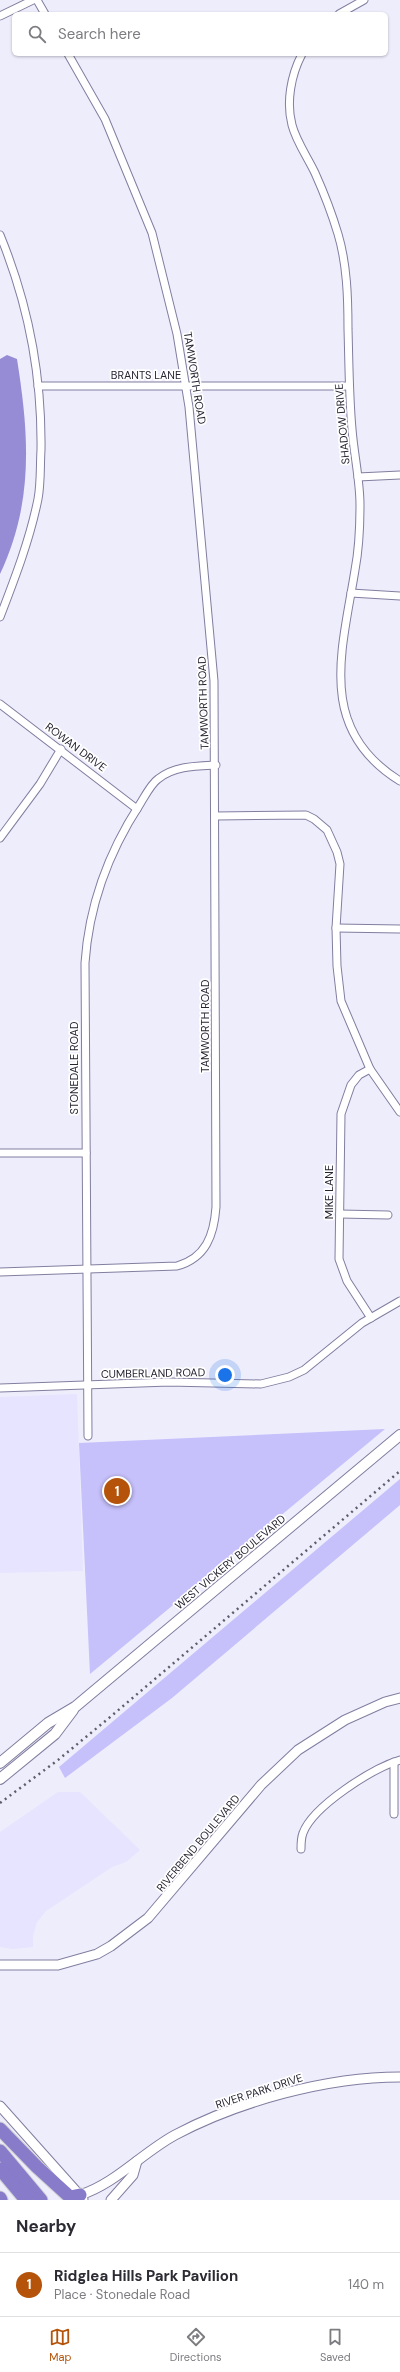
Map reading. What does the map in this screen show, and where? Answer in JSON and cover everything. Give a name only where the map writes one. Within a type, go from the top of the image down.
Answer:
[{"type":"highway","points":[[0,2129],[37,2167],[70,2197],[82,2198]]},
{"type":"highway","points":[[0,2151],[41,2200]]},
{"type":"highway","points":[[0,2169],[26,2200]]},
{"type":"main road","name":"WEST VICKERY BOULEVARD","points":[[0,1763],[48,1723],[75,1707],[400,1435]]},
{"type":"main road","name":"WEST VICKERY BOULEVARD","points":[[0,1779],[55,1734],[75,1707]]},
{"type":"street","points":[[0,16],[33,0]]},
{"type":"street","points":[[37,0],[44,12]]},
{"type":"street","points":[[343,12],[364,0]]},
{"type":"street","name":"TAMWORTH ROAD","points":[[0,1272],[87,1270],[182,1265],[200,1254],[211,1235],[216,1207],[216,764],[214,681],[208,598],[186,386],[178,334],[152,233],[105,119],[69,56]]},
{"type":"street","name":"SHADOW DRIVE","points":[[301,56],[292,76],[289,103],[292,126],[316,174],[339,237],[346,281],[349,386],[352,431],[358,477],[359,536],[351,594],[341,648],[342,687],[347,716],[356,740],[367,756],[400,781]]},
{"type":"street","points":[[0,235],[3,249],[28,319],[38,386],[41,435],[38,497],[29,535],[0,617]]},
{"type":"street","name":"BRANTS LANE","points":[[38,386],[349,386]]},
{"type":"street","points":[[358,477],[400,474]]},
{"type":"street","points":[[351,594],[400,596]]},
{"type":"street","name":"ROWAN DRIVE","points":[[0,704],[61,749],[137,809]]},
{"type":"street","points":[[0,838],[40,784],[61,749]]},
{"type":"street","name":"STONEDALE ROAD","points":[[88,1436],[86,942],[98,886],[110,856],[137,809],[156,780],[172,770],[216,764]]},
{"type":"street","points":[[216,816],[306,815],[321,824],[331,838],[340,864],[336,928],[337,966],[341,1001],[370,1069],[400,1112]]},
{"type":"street","points":[[336,928],[400,929]]},
{"type":"street","name":"MIKE LANE","points":[[370,1069],[359,1075],[351,1085],[341,1114],[340,1214],[341,1267],[347,1281],[371,1318]]},
{"type":"street","points":[[0,1153],[86,1153]]},
{"type":"street","points":[[340,1214],[388,1215]]},
{"type":"street","name":"CUMBERLAND ROAD","points":[[0,1388],[169,1382],[261,1384],[289,1377],[304,1370],[371,1318],[400,1301]]},
{"type":"street","name":"RIVERBEND BOULEVARD","points":[[0,1965],[58,1965],[97,1954],[111,1946],[148,1918],[279,1766],[316,1736],[344,1720],[385,1702],[400,1698]]},
{"type":"street","points":[[301,1848],[303,1832],[328,1804],[368,1775],[397,1761],[394,1814]]},
{"type":"street","name":"RIVER PARK DRIVE","points":[[82,2198],[96,2190],[175,2135],[253,2103],[323,2084],[351,2079],[400,2077]]},
{"type":"street","points":[[0,2106],[82,2198]]},
{"type":"street","points":[[110,2200],[133,2175],[137,2161]]},
{"type":"shaded area","points":[[7,355],[17,359],[24,415],[26,468],[19,521],[11,547],[0,574],[0,359]]},
{"type":"shaded area","points":[[77,1394],[83,1571],[0,1573],[0,1397]]},
{"type":"shaded area","points":[[385,1429],[90,1674],[79,1443]]},
{"type":"shaded area","points":[[400,1479],[400,1505],[172,1698],[65,1778],[59,1767]]},
{"type":"shaded area","points":[[58,1792],[80,1792],[140,1850],[126,1862],[112,1867],[46,1911],[37,1922],[33,1936],[33,1947],[13,1949],[0,1947],[0,1832]]},
{"type":"railway","points":[[0,1803],[58,1760],[109,1718],[400,1471]]},
{"type":"place","name":"Ridglea Hills Park Pavilion","points":[[117,1491]]}]
